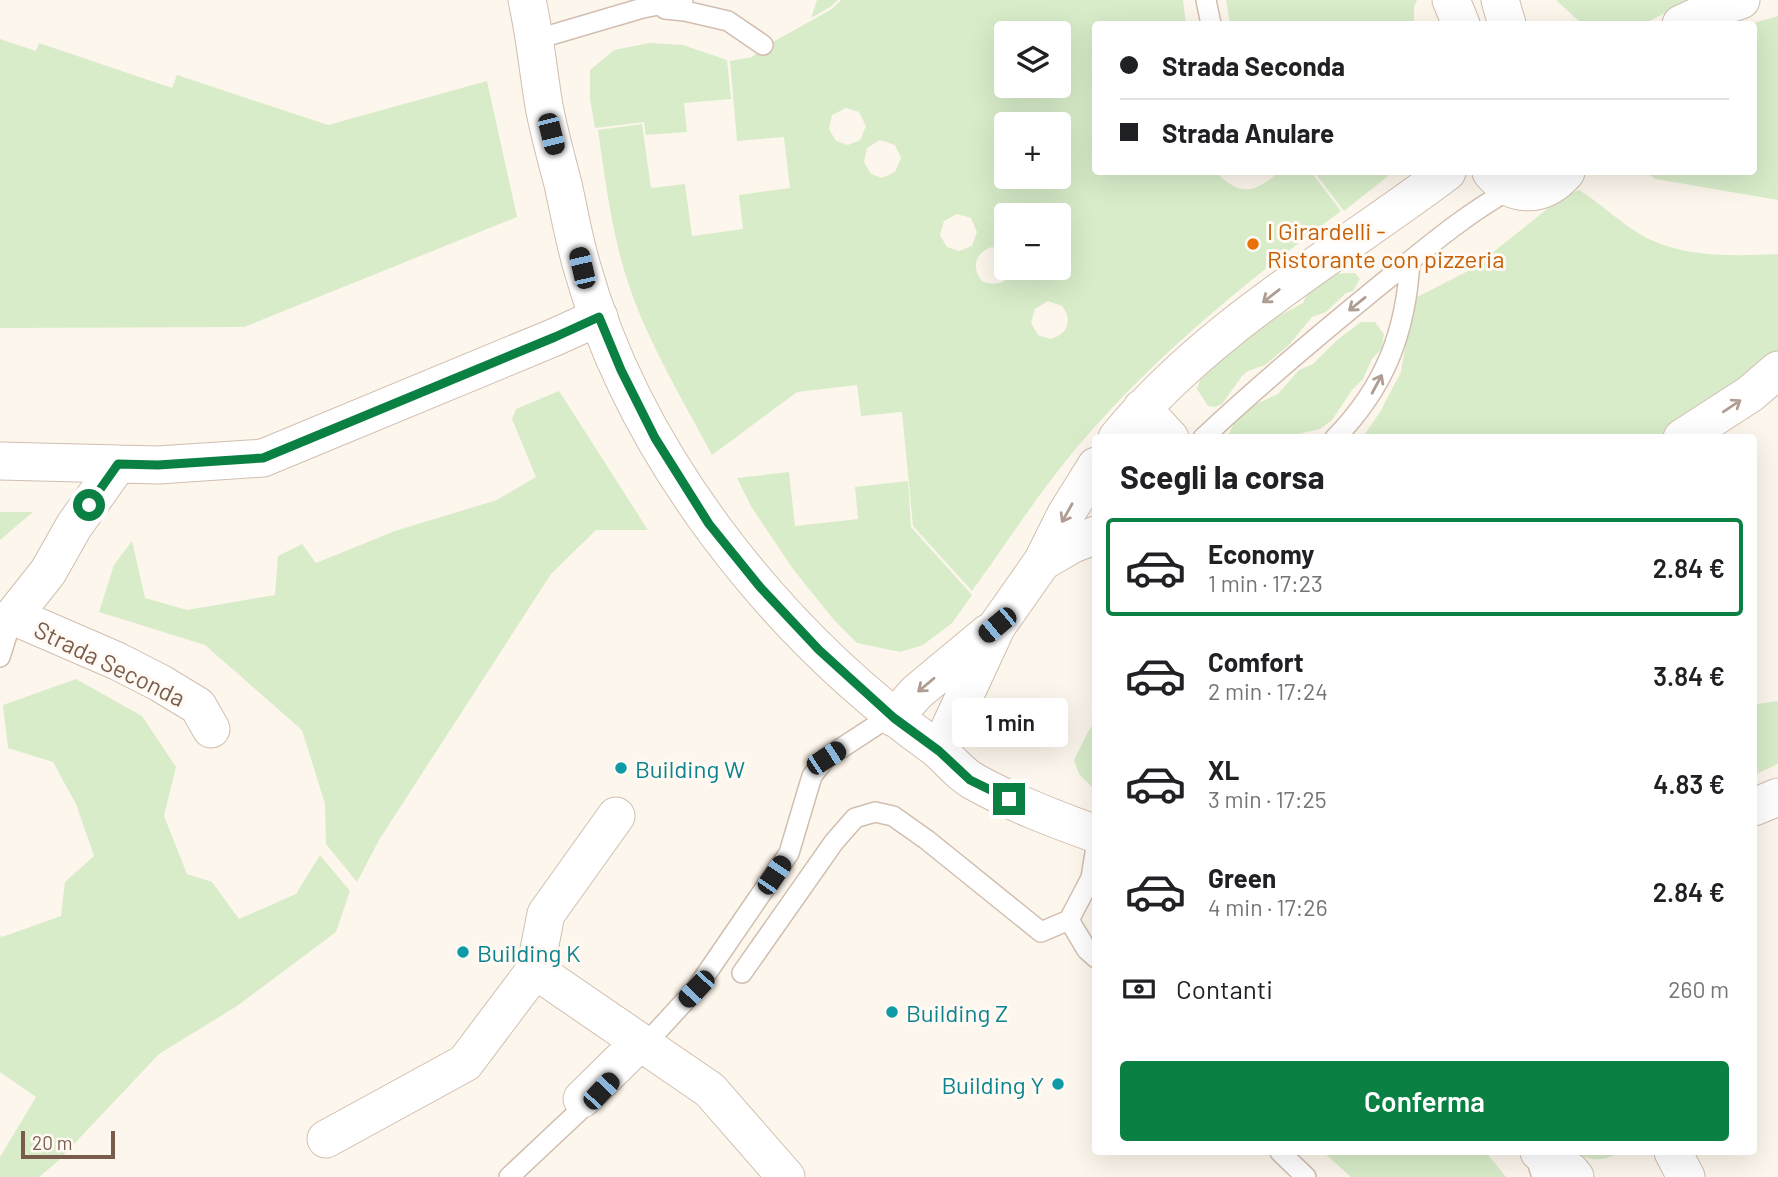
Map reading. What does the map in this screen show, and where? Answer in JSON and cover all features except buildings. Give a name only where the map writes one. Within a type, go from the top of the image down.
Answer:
[{"type":"street","points":[[1451,0],[1460,21]]},
{"type":"street","points":[[1500,0],[1506,21]]},
{"type":"street","points":[[1688,21],[1741,0]]},
{"type":"street","points":[[531,17],[544,107],[582,268],[599,317],[621,370],[655,438],[709,524],[788,619],[893,717],[939,751],[970,780],[1028,809],[1092,833]]},
{"type":"street","points":[[1120,434],[1142,408],[1215,339],[1283,287],[1443,175]]},
{"type":"street","points":[[1501,180],[1523,192],[1547,188],[1562,175]]},
{"type":"street","points":[[0,461],[158,465],[263,458],[599,317]]},
{"type":"street","points":[[1688,434],[1750,394],[1778,370]]},
{"type":"street","points":[[1142,408],[1166,434]]},
{"type":"street","name":"Strada Seconda","points":[[118,464],[74,526],[48,572],[7,616],[117,661],[160,683],[198,706],[211,729]]},
{"type":"street","points":[[939,751],[997,625],[1042,562],[1066,514],[1092,472]]},
{"type":"street","points":[[1042,562],[1073,544],[1092,537]]},
{"type":"street","points":[[893,717],[917,692],[997,625]]},
{"type":"street","points":[[1757,806],[1778,797]]},
{"type":"street","points":[[326,1139],[465,1063],[535,970],[547,914],[615,816]]},
{"type":"street","points":[[535,970],[710,1090],[786,1177]]},
{"type":"street","points":[[582,1099],[640,1042]]},
{"type":"street","points":[[1675,1155],[1686,1177]]},
{"type":"lane","points":[[531,17],[551,35],[643,8],[683,0]]},
{"type":"lane","points":[[1206,0],[1210,21]]},
{"type":"lane","points":[[643,8],[685,11],[728,21],[763,45]]},
{"type":"lane","points":[[1207,434],[1258,386],[1477,208],[1501,180]]},
{"type":"lane","points":[[1339,434],[1374,390],[1397,341],[1408,290],[1410,261]]},
{"type":"lane","points":[[0,657],[7,616]]},
{"type":"lane","points":[[509,1177],[601,1091],[696,989],[789,853],[812,776],[826,758],[893,717]]},
{"type":"lane","points":[[742,973],[834,842],[855,818],[875,812],[893,816],[928,839],[1041,932],[1069,920],[1092,872]]},
{"type":"lane","points":[[1069,920],[1092,954]]},
{"type":"lane","points":[[1283,1155],[1306,1177]]},
{"type":"green space","points":[[817,0],[838,0],[811,18]]},
{"type":"green space","points":[[841,0],[1183,0],[1186,21],[1092,21],[1092,175],[1219,175],[1232,186],[1247,189],[1262,184],[1275,175],[1313,175],[1341,211],[1232,296],[1131,389],[1056,473],[972,591],[913,526],[902,412],[861,416],[857,385],[797,392],[712,455],[650,337],[633,297],[611,214],[598,130],[642,124],[651,188],[685,184],[692,236],[743,229],[739,195],[790,188],[784,137],[737,141],[730,61],[752,57],[764,47],[832,9]],"holes":[[[846,108],[859,112],[866,126],[860,140],[848,145],[836,141],[829,129],[832,115]],[[880,140],[895,145],[901,158],[895,172],[882,178],[871,174],[864,162],[867,148]],[[957,214],[971,218],[977,232],[972,246],[959,251],[947,247],[940,235],[944,221]],[[1048,301],[1062,306],[1068,322],[1061,334],[1050,339],[1038,335],[1031,323],[1035,309]]]},
{"type":"green space","points":[[1226,0],[1417,0],[1414,21],[1230,21]]},
{"type":"green space","points":[[1556,0],[1691,0],[1649,21],[1579,21]]},
{"type":"green space","points":[[1778,16],[1778,200],[1656,179],[1650,175],[1757,175],[1757,22]]},
{"type":"green space","points":[[0,39],[36,51],[39,43],[172,88],[177,75],[328,125],[487,81],[517,217],[244,327],[0,328]]},
{"type":"green space","points":[[650,43],[683,45],[727,60],[731,99],[684,103],[687,132],[646,135],[644,122],[595,128],[590,99],[590,70],[614,50]]},
{"type":"green space","points":[[1316,175],[1389,175],[1344,211]]},
{"type":"green space","points":[[1579,190],[1636,232],[1676,249],[1710,254],[1778,254],[1778,359],[1723,401],[1665,434],[1365,434],[1401,372],[1413,299],[1472,269],[1561,198]]},
{"type":"green space","points":[[1355,273],[1360,279],[1353,291],[1346,293],[1326,312],[1312,317],[1289,345],[1265,365],[1242,376],[1222,404],[1208,406],[1197,389],[1202,375],[1260,326],[1303,303],[1313,281],[1325,274]]},
{"type":"green space","points":[[1361,322],[1375,322],[1384,334],[1382,348],[1332,420],[1320,429],[1298,434],[1229,434],[1236,419],[1250,407],[1278,394],[1299,370],[1313,364],[1336,341]]},
{"type":"green space","points":[[559,391],[648,530],[596,530],[551,574],[379,840],[357,882],[326,844],[325,804],[302,730],[205,645],[99,612],[114,565],[132,541],[145,598],[187,610],[275,595],[278,556],[302,544],[316,563],[395,531],[497,500],[536,477],[512,419],[516,409]]},
{"type":"green space","points":[[789,472],[795,526],[858,519],[855,487],[908,481],[911,527],[972,595],[952,623],[923,645],[900,652],[857,643],[834,620],[793,569],[752,508],[737,478]]},
{"type":"green space","points":[[0,512],[33,512],[0,540]]},
{"type":"green space","points":[[76,679],[142,716],[176,767],[164,816],[187,874],[212,882],[239,919],[296,894],[320,855],[350,891],[336,932],[237,1006],[159,1054],[58,1161],[39,1177],[0,1177],[0,1157],[36,1097],[0,1072],[0,935],[2,937],[61,916],[65,882],[94,856],[76,804],[53,762],[8,748],[3,705]]},
{"type":"green space","points":[[1778,701],[1778,764],[1757,774],[1757,704]]},
{"type":"green space","points":[[1092,726],[1092,787],[1079,774],[1074,760]]},
{"type":"green space","points":[[1326,1155],[1488,1155],[1506,1177],[1351,1177]]},
{"type":"green space","points":[[1579,1155],[1614,1155],[1596,1159]]},
{"type":"place","name":"I Girardelli - Ristorante con pizzeria","points":[[1253,244]]},
{"type":"place","name":"Building W","points":[[621,768]]},
{"type":"place","name":"Building K","points":[[463,952]]},
{"type":"place","name":"Building Z","points":[[892,1012]]},
{"type":"place","name":"Building Y","points":[[1058,1084]]},
{"type":"route","points":[[89,505],[118,464],[158,465],[263,458],[599,317],[621,370],[655,438],[709,524],[760,587],[819,650],[894,718],[939,751],[970,780],[1009,799]]}]
